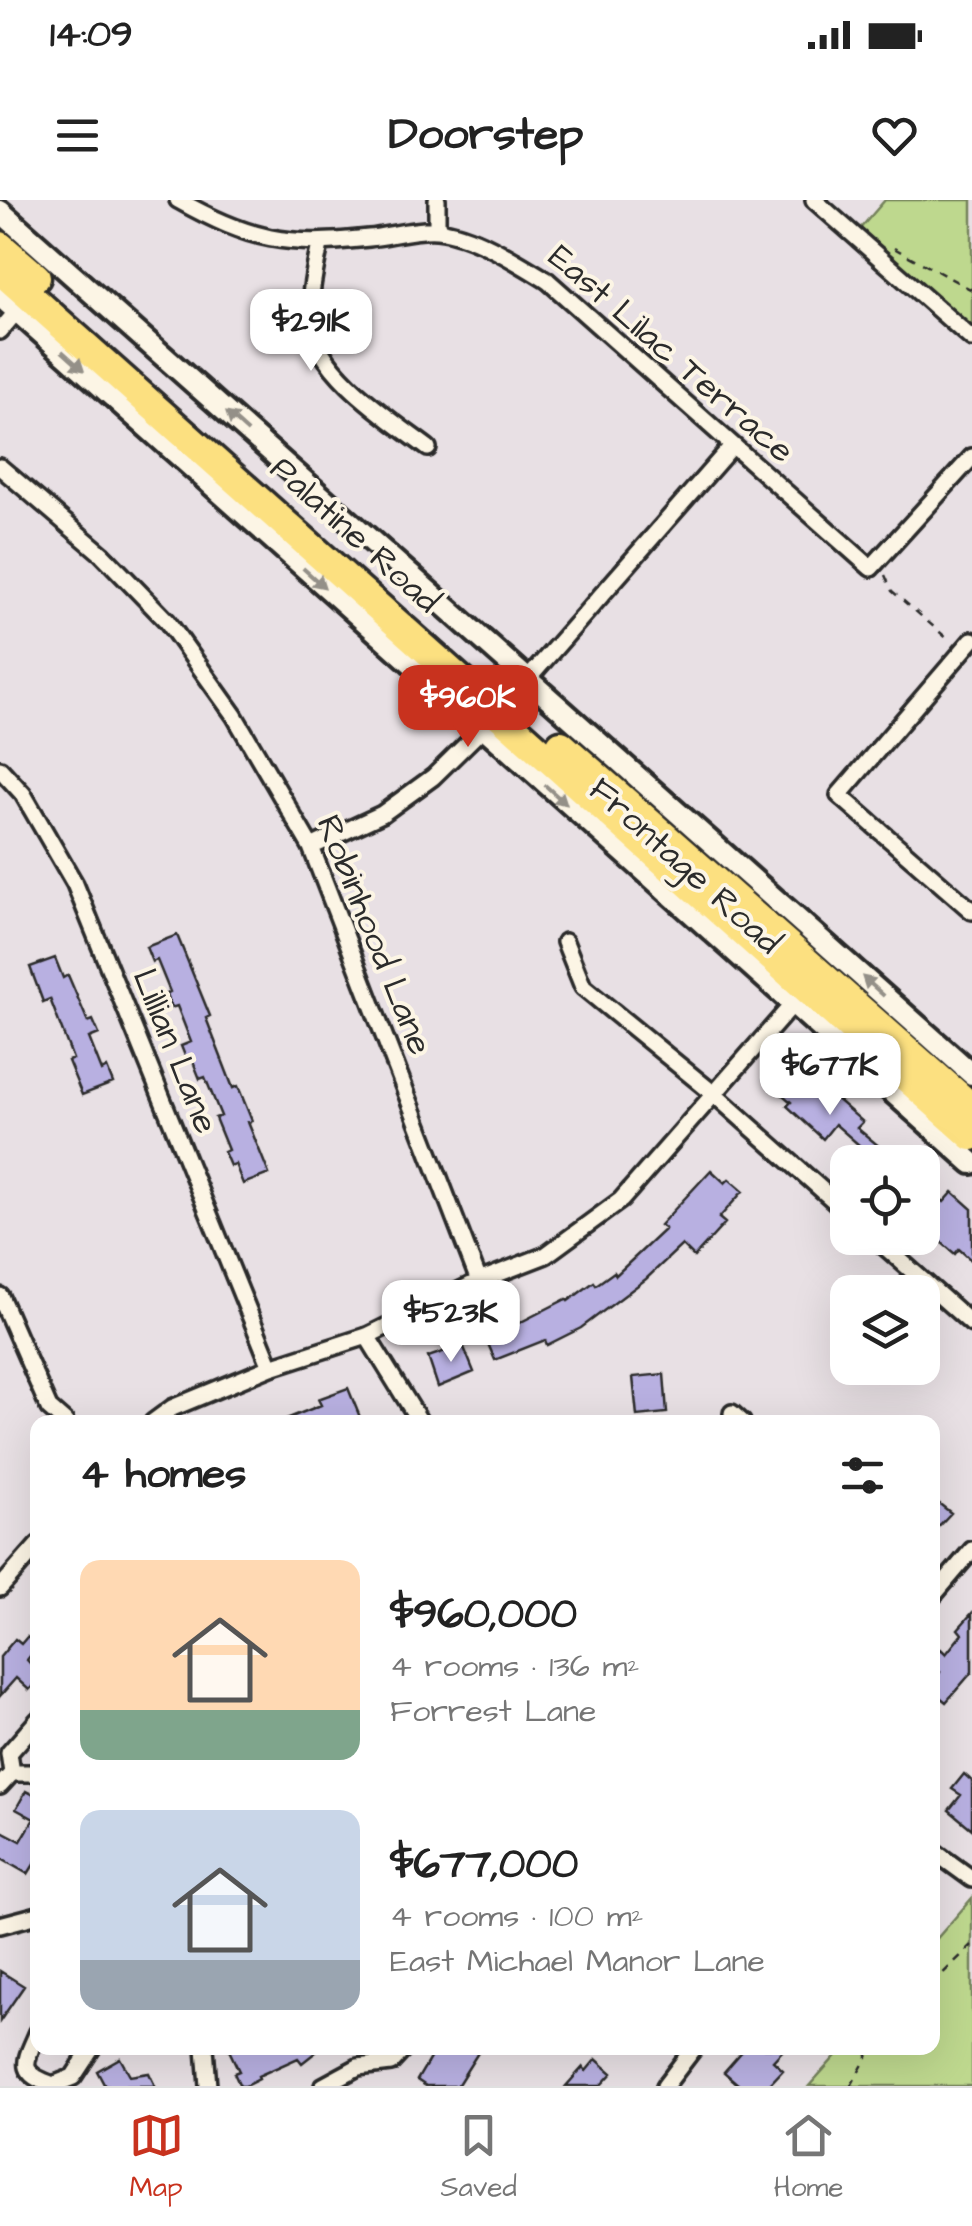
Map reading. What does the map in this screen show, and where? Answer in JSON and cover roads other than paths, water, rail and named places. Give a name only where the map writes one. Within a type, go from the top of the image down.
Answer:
[{"type":"highway","name":"Palatine Road","points":[[0,246],[972,1108]]},
{"type":"highway","name":"Palatine Road","points":[[0,270],[972,1136]]},
{"type":"street","points":[[0,210],[8,200]]},
{"type":"street","name":"East Lilac Terrace","points":[[178,200],[224,226],[270,239],[320,244],[437,230],[500,251],[548,281],[732,446],[875,564],[972,457]]},
{"type":"street","points":[[436,200],[437,230]]},
{"type":"street","points":[[814,200],[972,338]]},
{"type":"street","name":"Frontage Road","points":[[0,210],[972,1074]]},
{"type":"street","points":[[320,244],[312,286],[311,326],[327,358],[350,390],[428,448]]},
{"type":"street","name":"Frontage Road","points":[[0,296],[972,1163]]},
{"type":"street","points":[[0,331],[17,311]]},
{"type":"street","points":[[527,680],[732,446]]},
{"type":"street","name":"Robinhood Lane","points":[[0,466],[102,554],[167,622],[234,715],[311,847],[479,1281]]},
{"type":"street","points":[[967,645],[839,795],[972,910]]},
{"type":"street","points":[[311,847],[382,814],[433,777],[482,729]]},
{"type":"street","name":"Lillian Lane","points":[[0,769],[23,794],[75,884],[271,1367]]},
{"type":"street","points":[[565,942],[583,987],[714,1094],[830,1197]]},
{"type":"street","points":[[162,1415],[271,1367],[367,1336],[479,1281],[546,1254],[608,1210],[792,1005]]},
{"type":"street","points":[[894,1255],[972,1324]]},
{"type":"street","points":[[0,1296],[49,1408],[57,1415]]},
{"type":"street","points":[[367,1336],[416,1415]]},
{"type":"street","points":[[940,1587],[972,1550]]},
{"type":"street","points":[[0,1588],[30,1554]]},
{"type":"street","points":[[12,1773],[8,1753],[30,1729]]},
{"type":"street","points":[[0,1786],[12,1773],[30,1773]]},
{"type":"street","points":[[940,1856],[972,1879]]},
{"type":"street","points":[[0,1925],[30,1917]]},
{"type":"street","points":[[30,2053],[26,2071],[32,2078],[53,2086],[73,2077],[87,2055]]},
{"type":"street","points":[[206,2055],[208,2086]]},
{"type":"street","points":[[356,2055],[358,2067]]},
{"type":"street","points":[[324,2086],[358,2067],[385,2066],[398,2055]]},
{"type":"street","points":[[665,2086],[689,2055]]}]
